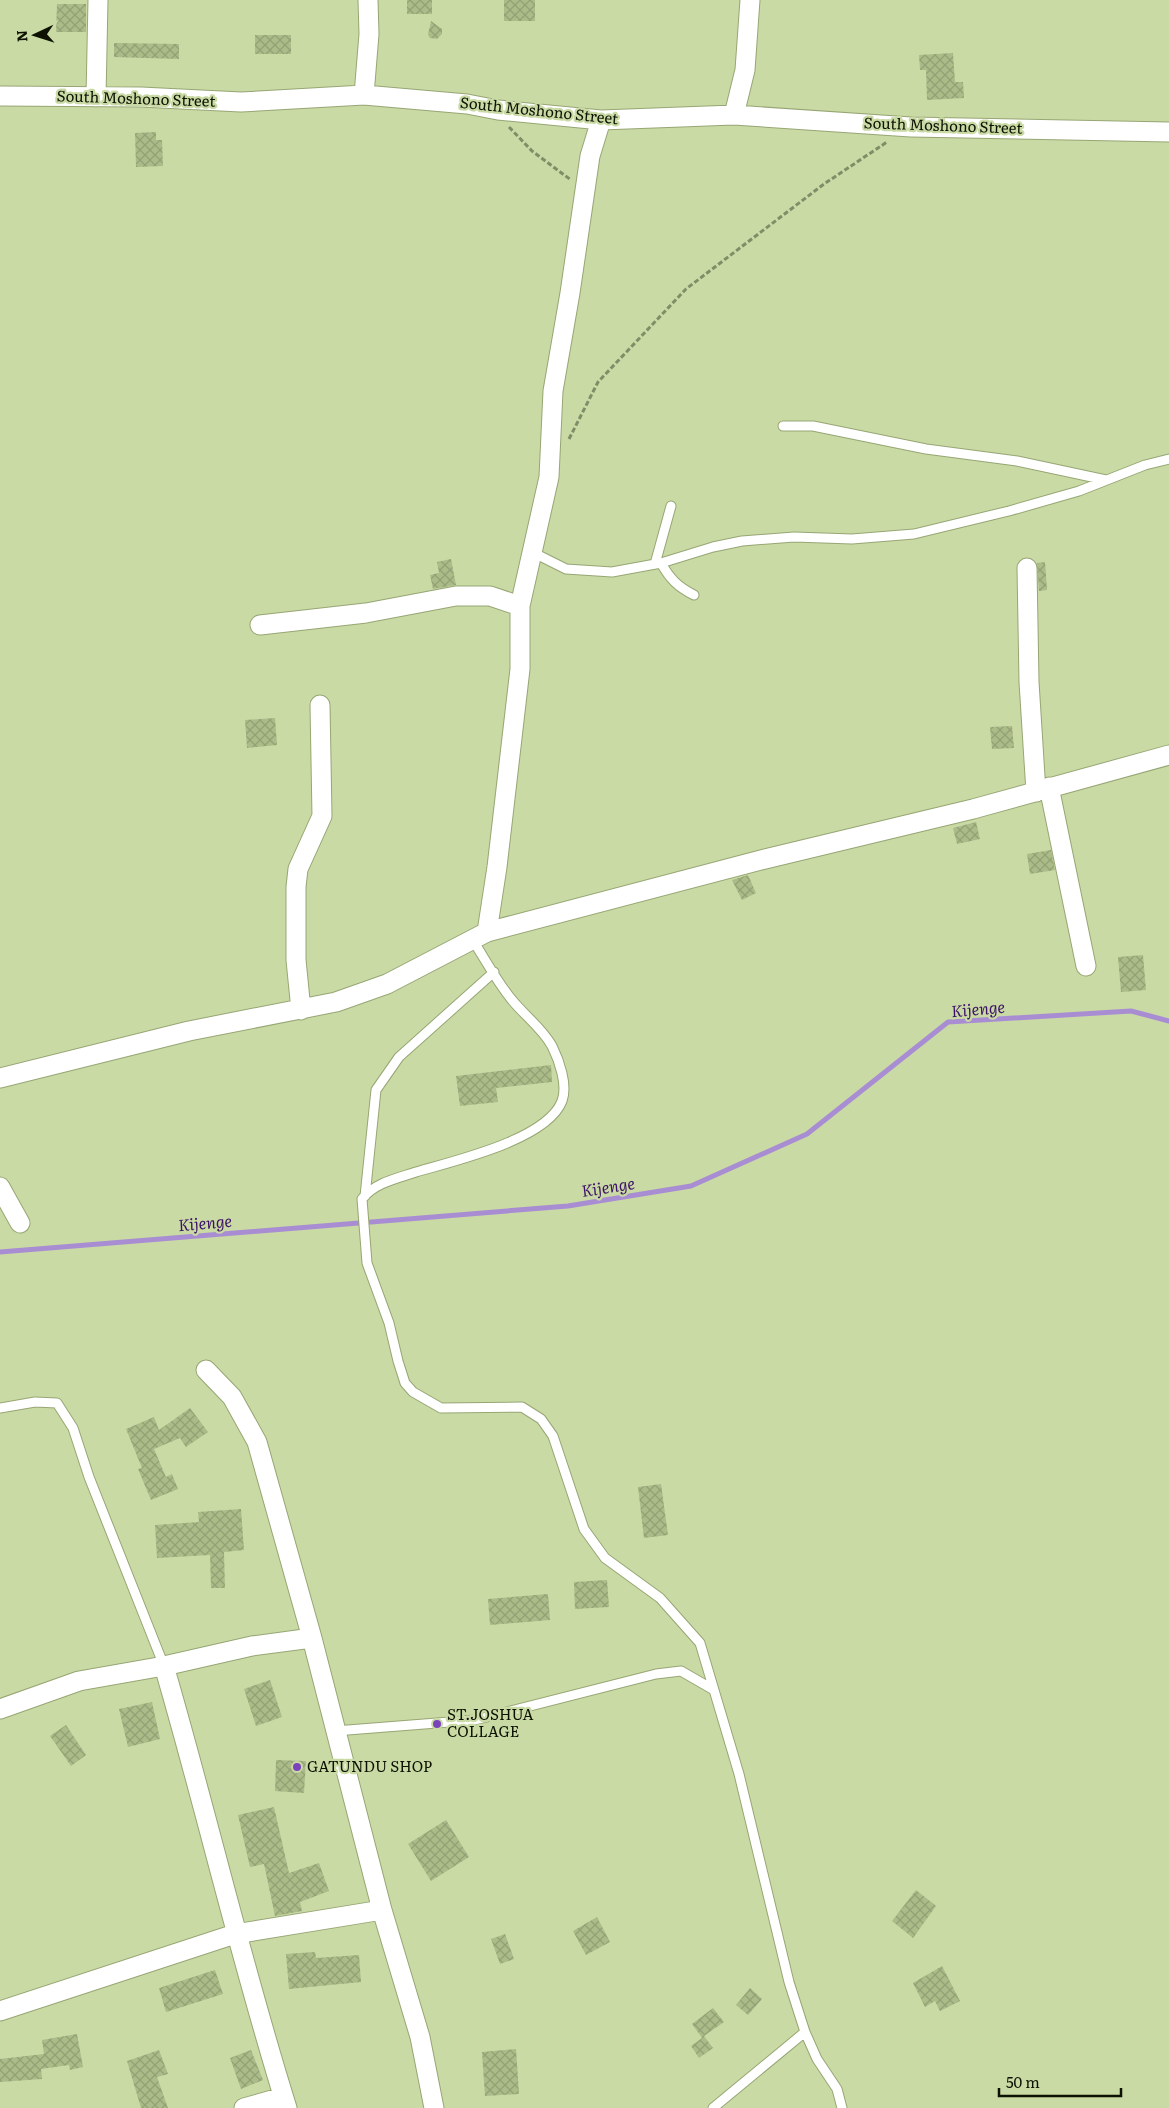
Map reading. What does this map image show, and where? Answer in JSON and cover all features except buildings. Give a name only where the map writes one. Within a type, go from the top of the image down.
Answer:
[{"type":"street","points":[[96,97],[98,0]]},
{"type":"street","points":[[364,95],[369,34],[368,0]]},
{"type":"street","points":[[734,115],[745,70],[750,0]]},
{"type":"street","name":"South Moshono Street","points":[[0,96],[241,102],[364,95],[467,104],[498,110],[601,120],[734,115],[911,127],[1169,132]]},
{"type":"street","points":[[480,936],[497,867],[520,669],[520,606],[549,477],[553,391],[570,293],[590,156],[601,120]]},
{"type":"street","points":[[1027,568],[1029,682],[1042,790],[1086,966]]},
{"type":"street","points":[[260,625],[366,613],[456,596],[490,596],[520,606]]},
{"type":"street","points":[[301,1010],[296,960],[296,887],[298,869],[322,816],[320,705]]},
{"type":"street","points":[[0,1078],[189,1030],[336,1002],[387,984],[480,936],[1042,790],[1169,755]]},
{"type":"street","points":[[0,1187],[20,1223]]},
{"type":"street","points":[[206,1370],[232,1396],[256,1442],[312,1638],[382,1910],[420,2037],[434,2108]]},
{"type":"street","points":[[0,1709],[79,1681],[164,1666],[252,1646],[312,1638]]},
{"type":"street","points":[[164,1666],[197,1781],[235,1934],[285,2103],[244,2108]]},
{"type":"street","points":[[0,2011],[235,1934],[382,1910]]},
{"type":"lane","points":[[782,426],[813,426],[926,449],[1017,461],[1106,480]]},
{"type":"lane","points":[[532,552],[566,569],[612,572],[658,564],[713,547],[742,541],[794,537],[852,539],[914,534],[1009,511],[1079,491],[1146,465],[1169,460]]},
{"type":"lane","points":[[658,564],[671,506]]},
{"type":"lane","points":[[658,564],[679,587],[694,595]]},
{"type":"lane","points":[[363,1199],[373,1189],[398,1178],[507,1144],[543,1124],[556,1113],[562,1102],[564,1096],[562,1076],[552,1047],[544,1034],[512,1000],[494,972],[480,936]]},
{"type":"lane","points":[[494,972],[399,1057],[376,1090],[363,1199],[365,1248],[370,1272],[387,1315],[405,1383],[413,1392],[441,1408],[522,1407],[541,1419],[553,1436],[584,1529],[605,1558],[660,1598],[700,1643],[741,1782],[789,1982],[805,2032],[817,2059],[837,2089],[842,2108]]},
{"type":"lane","points":[[0,1408],[35,1402],[57,1403],[73,1428],[89,1477],[164,1666]]},
{"type":"lane","points":[[335,1731],[475,1720],[656,1674],[681,1671],[714,1690]]},
{"type":"lane","points":[[714,2108],[805,2032]]},
{"type":"path","points":[[498,110],[512,132],[532,151],[560,173],[585,188]]},
{"type":"path","points":[[567,443],[598,382],[686,289],[824,184],[911,127]]},
{"type":"waterway","name":"Kijenge","points":[[0,1252],[568,1206],[691,1186],[807,1134],[948,1022],[1131,1011],[1169,1021]]},
{"type":"place","name":"ST.JOSHUA COLLAGE","points":[[437,1724]]},
{"type":"place","name":"GATUNDU SHOP","points":[[297,1767]]}]
